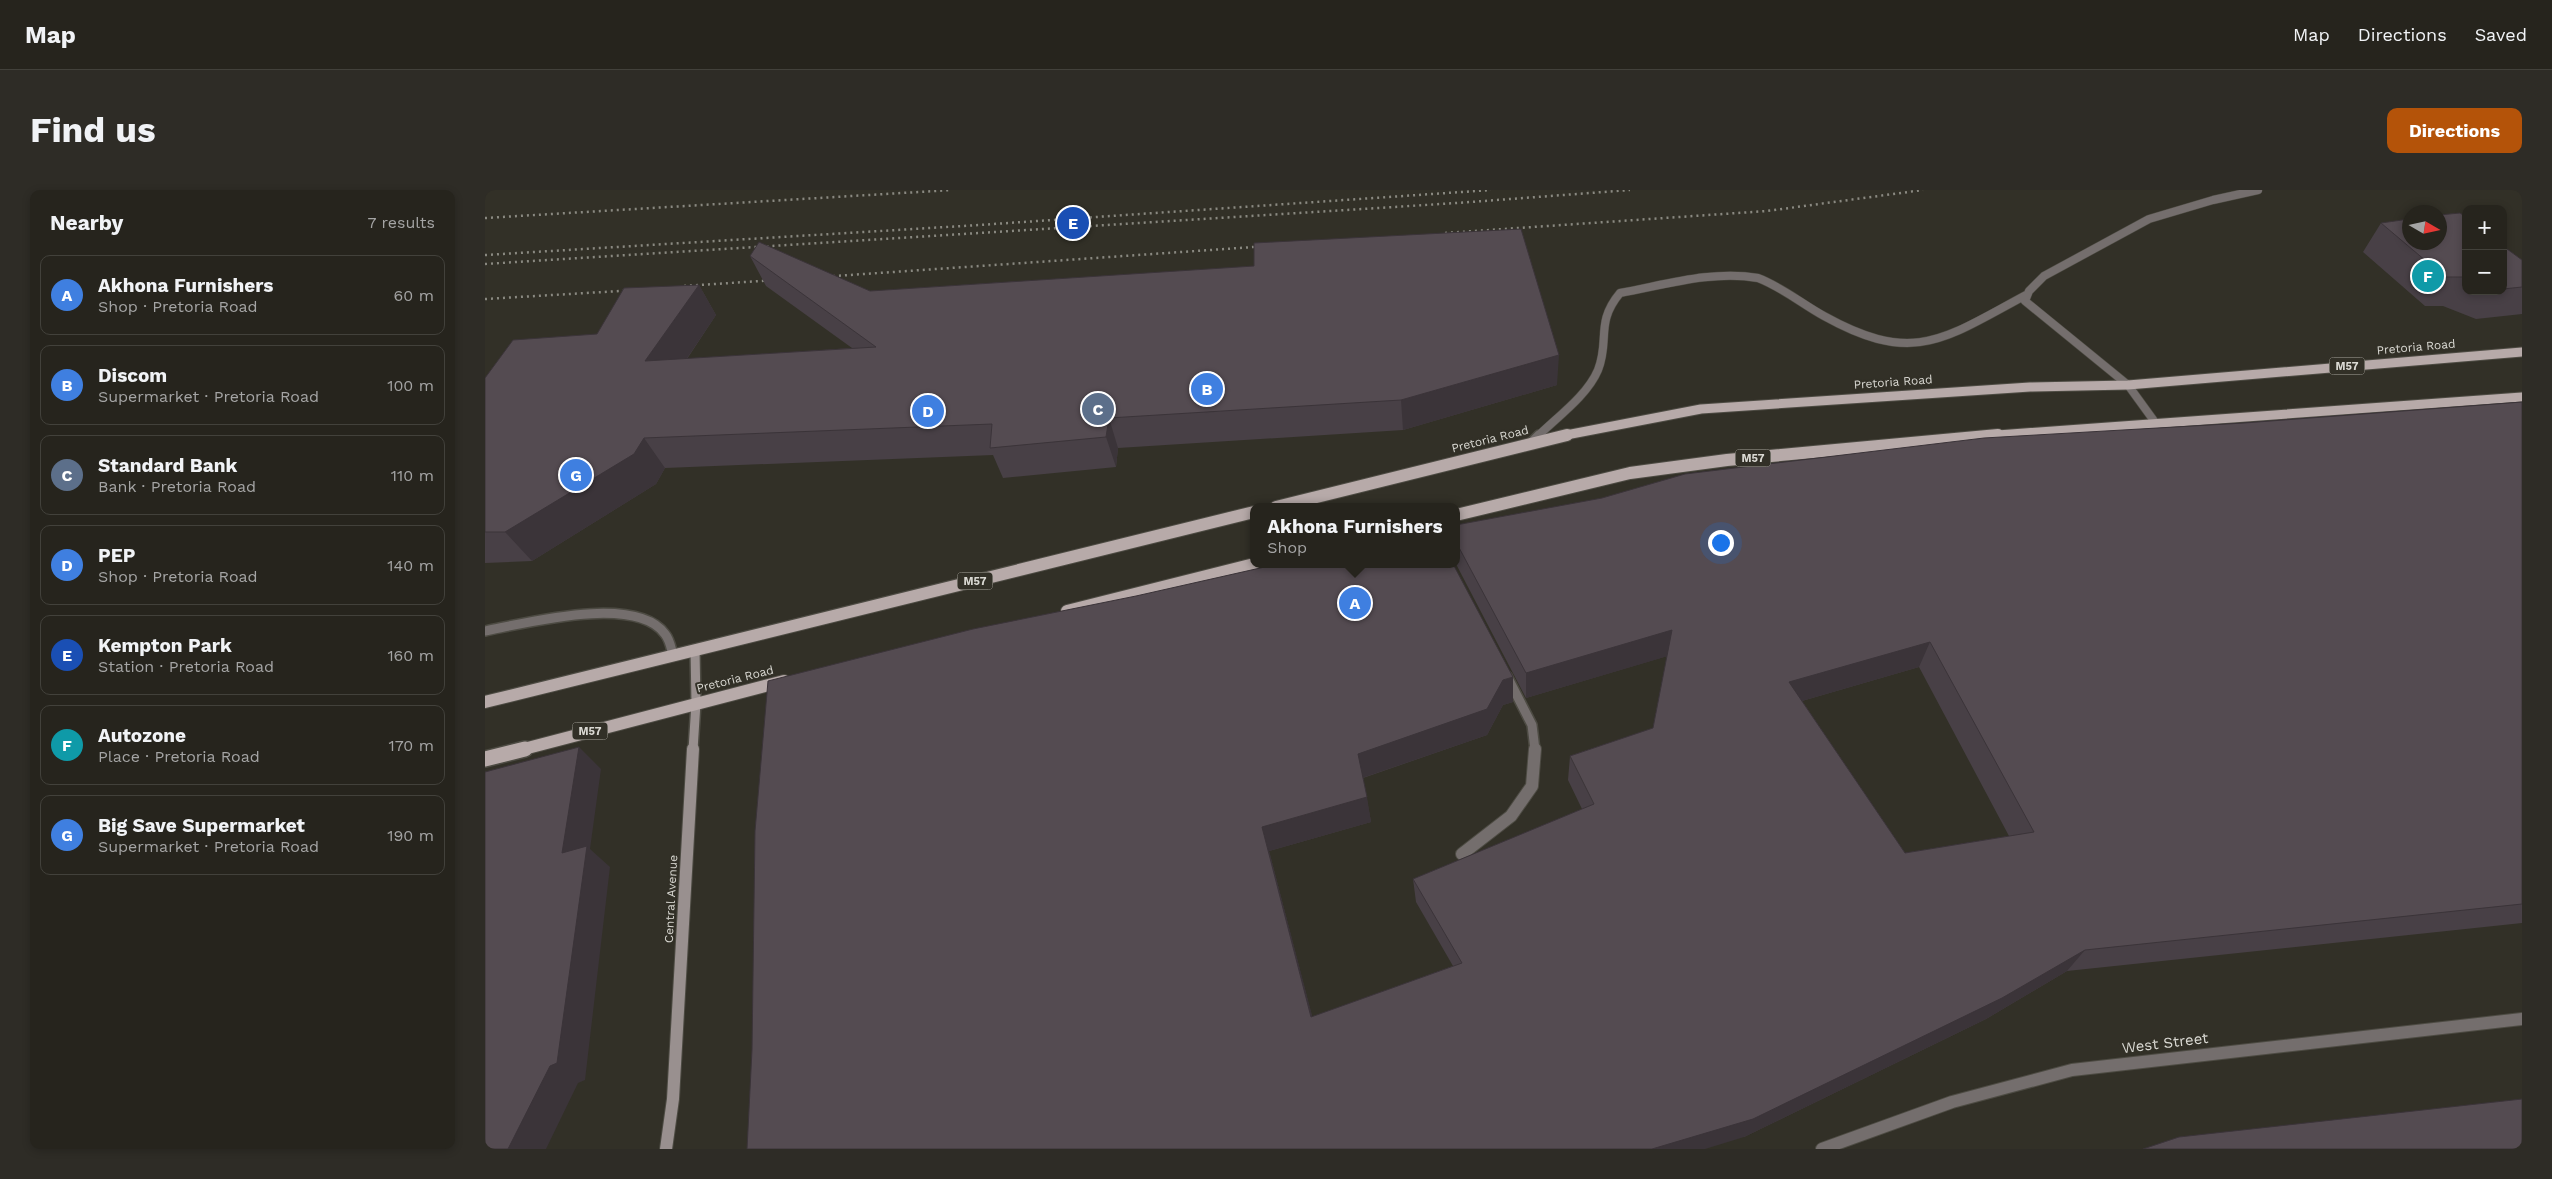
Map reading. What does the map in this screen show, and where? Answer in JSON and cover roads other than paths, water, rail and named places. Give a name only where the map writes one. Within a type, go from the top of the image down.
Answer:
[{"type":"main road","name":"Pretoria Road","points":[[1292,503],[1532,442],[1701,409],[2030,387],[2128,385],[2522,352]]},
{"type":"main road","name":"M57","points":[[1460,514],[1630,473],[1707,462],[2054,430],[2157,425],[2522,397]]},
{"type":"main road","name":"M57","points":[[485,702],[1250,513]]},
{"type":"main road","points":[[1055,614],[1250,565]]},
{"type":"main road","name":"Central Avenue","points":[[667,1149],[673,1099],[696,703],[695,650]]},
{"type":"main road","name":"Pretoria Road","points":[[485,758],[793,679]]},
{"type":"street","points":[[1532,442],[1598,370],[1602,325],[1607,309],[1620,293],[1725,275],[1759,278],[1855,333],[1883,343],[1909,345],[1941,340],[2026,295],[2044,276],[2149,219],[2213,200],[2258,190]]},
{"type":"street","points":[[2026,295],[2025,301],[2029,306],[2128,385],[2157,425]]},
{"type":"street","points":[[485,631],[587,612],[622,615],[651,620],[665,632],[673,655]]},
{"type":"street","points":[[1462,854],[1511,816],[1532,786],[1535,751],[1532,724],[1501,666]]},
{"type":"street","name":"West Street","points":[[1822,1149],[1952,1102],[2072,1070],[2522,1019]]},
{"type":"railway","points":[[485,218],[952,190]]},
{"type":"railway","points":[[485,255],[979,225],[1491,190]]},
{"type":"railway","points":[[485,264],[1457,203],[1630,190]]},
{"type":"railway","points":[[1445,233],[1767,211],[1923,190]]},
{"type":"railway","points":[[821,277],[1268,246]]},
{"type":"railway","points":[[684,286],[776,280]]},
{"type":"railway","points":[[485,299],[637,290]]},
{"type":"place","name":"Kempton Park","points":[[1073,223]]},
{"type":"place","name":"Autozone","points":[[2428,276]]},
{"type":"place","name":"Discom","points":[[1207,389]]},
{"type":"place","name":"Standard Bank","points":[[1098,409]]},
{"type":"place","name":"PEP","points":[[928,411]]},
{"type":"place","name":"Big Save Supermarket","points":[[576,475]]},
{"type":"place","name":"Akhona Furnishers","points":[[1355,603]]}]
